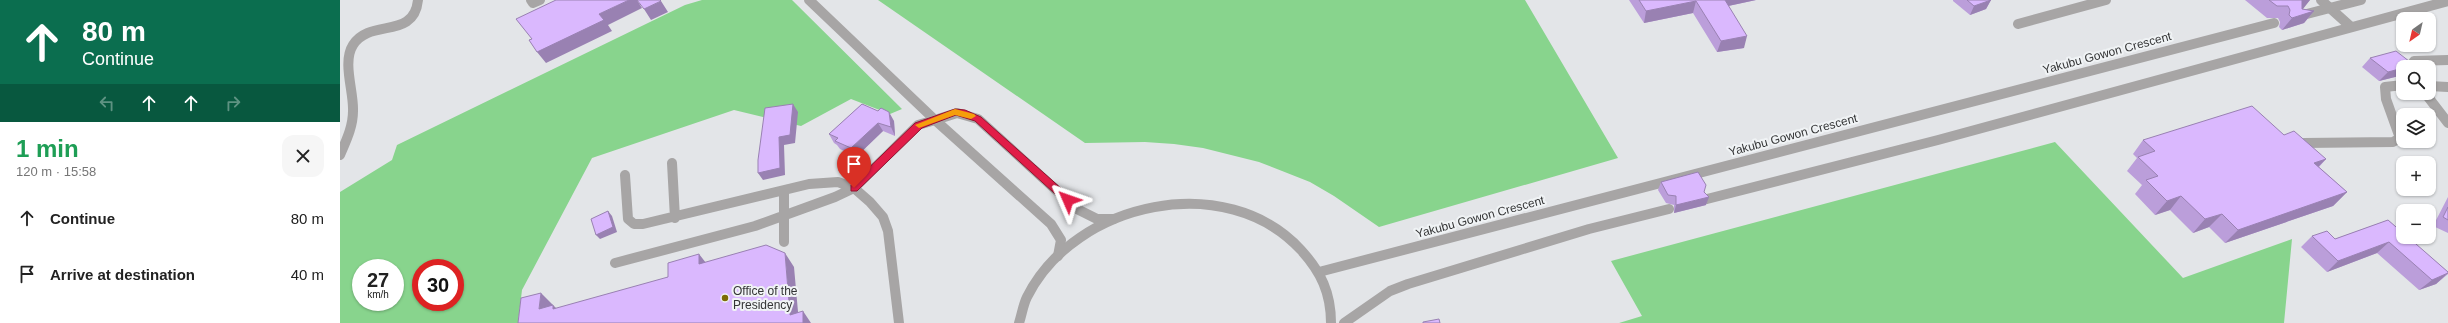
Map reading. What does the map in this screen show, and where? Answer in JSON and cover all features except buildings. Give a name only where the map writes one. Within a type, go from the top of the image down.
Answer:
[{"type":"street","points":[[340,155],[352,123],[354,110],[351,54],[353,44],[360,37],[374,31],[408,21],[415,14],[418,0]]},
{"type":"street","points":[[531,0],[533,3],[540,0]]},
{"type":"street","points":[[809,0],[936,120],[1051,224],[1061,240],[1058,256]]},
{"type":"street","points":[[2018,24],[2106,0]]},
{"type":"street","points":[[2321,0],[2350,26]]},
{"type":"street","points":[[2297,17],[2361,0]]},
{"type":"street","points":[[1707,199],[1938,140],[2350,26],[2448,1]]},
{"type":"street","name":"Yakubu Gowon Crescent","points":[[1319,272],[2274,23]]},
{"type":"street","points":[[2436,60],[2448,60]]},
{"type":"street","points":[[2304,143],[2393,142],[2400,138],[2386,99],[2384,87],[2396,86]]},
{"type":"street","points":[[2436,86],[2448,87]]},
{"type":"street","points":[[2431,100],[2448,122]]},
{"type":"street","points":[[615,263],[755,226],[854,188],[918,125],[936,120],[955,112],[965,113],[978,119],[1077,209],[1097,219],[1114,219]]},
{"type":"street","points":[[672,163],[675,218]]},
{"type":"street","points":[[625,175],[628,219],[634,224],[643,224],[675,218],[808,184],[838,182],[854,188],[883,217],[888,231],[899,323]]},
{"type":"street","points":[[784,191],[784,242]]},
{"type":"street","points":[[1019,323],[1028,295],[1058,256],[1084,236],[1114,219],[1160,206],[1194,203],[1233,208],[1268,222],[1298,243],[1319,272],[1329,296],[1331,323]]},
{"type":"street","points":[[1344,323],[1390,291],[1408,284],[1589,230],[1669,209]]},
{"type":"green space","points":[[702,0],[792,0],[902,109],[890,114],[851,99],[801,126],[734,110],[592,158],[522,290],[518,323],[340,323],[340,192],[392,160],[397,145],[685,5]]},
{"type":"green space","points":[[878,0],[1525,0],[1618,158],[1379,227],[1334,196],[1310,182],[1259,162],[1203,148],[1174,144],[1145,142],[1085,143]]},
{"type":"green space","points":[[2055,142],[2183,278],[2292,239],[2284,323],[1619,323],[1642,316],[1611,261]]},
{"type":"slow traffic","points":[[919,125],[955,112],[965,113],[971,116]]},
{"type":"place","name":"Office of the Presidency","points":[[725,298]]},
{"type":"route","points":[[854,188],[918,125],[936,120],[955,112],[965,113],[978,119],[1068,200]]}]
